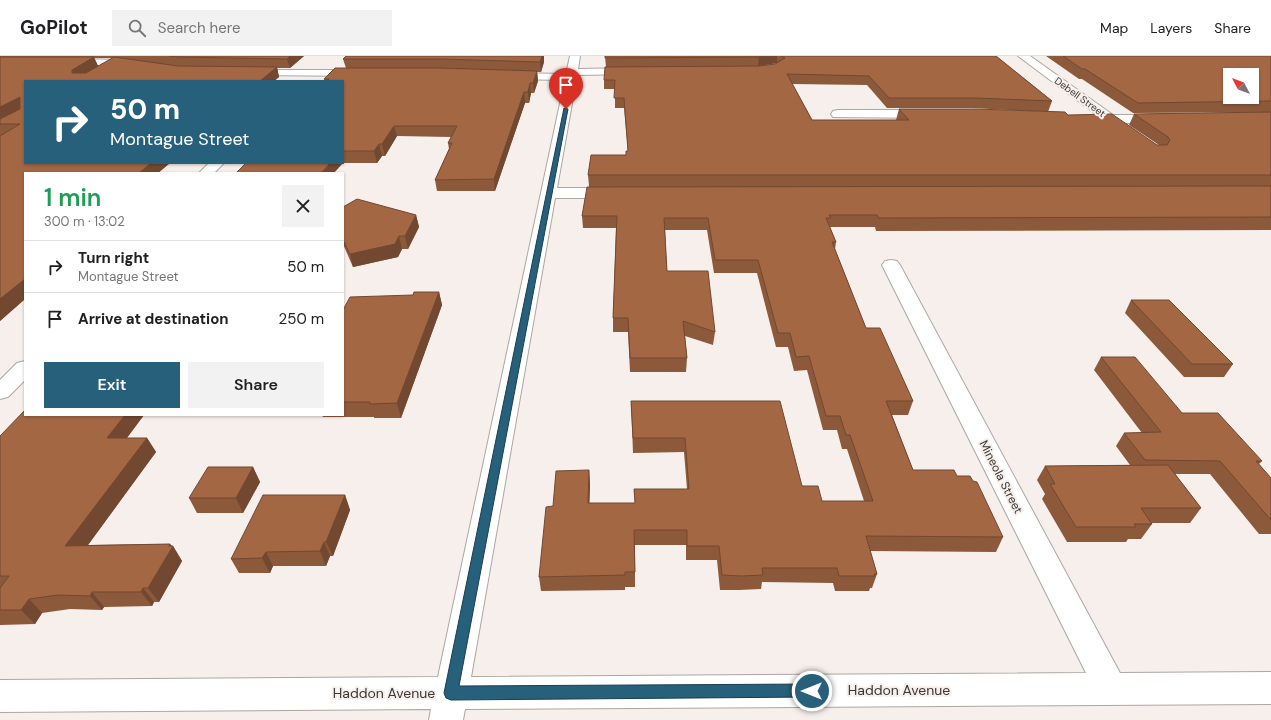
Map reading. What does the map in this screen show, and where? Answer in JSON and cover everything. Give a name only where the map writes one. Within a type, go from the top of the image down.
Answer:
[{"type":"street","name":"Debell Street","points":[[1023,56],[1128,132]]},
{"type":"street","points":[[54,62],[117,62],[146,65]]},
{"type":"street","points":[[96,73],[117,62]]},
{"type":"street","points":[[493,75],[644,71]]},
{"type":"street","points":[[238,72],[369,73]]},
{"type":"street","points":[[573,72],[635,81]]},
{"type":"street","points":[[448,706],[573,72]]},
{"type":"street","points":[[305,80],[313,73]]},
{"type":"street","points":[[836,114],[943,114]]},
{"type":"street","points":[[1076,118],[1175,119]]},
{"type":"street","points":[[207,172],[216,164]]},
{"type":"street","points":[[549,193],[630,193]]},
{"type":"street","name":"Mineola Street","points":[[891,265],[1111,689]]},
{"type":"street","points":[[0,392],[24,369]]},
{"type":"street","name":"Haddon Avenue","points":[[0,696],[448,706],[1111,689],[1271,688]]},
{"type":"building","points":[[169,56],[290,56],[287,59]]},
{"type":"building","points":[[346,56],[542,56],[540,62],[440,59],[343,59]]},
{"type":"building","points":[[605,56],[765,56],[605,58]]},
{"type":"building","points":[[781,56],[996,56],[1052,101],[976,98],[889,98],[869,76],[787,74],[812,120],[909,120],[899,109],[976,109],[1065,112],[1068,115],[1112,114],[1157,145],[1167,145],[1170,140],[1168,137],[1134,114],[1271,112],[1271,175],[588,175],[591,155],[626,155],[626,151],[628,151],[624,98],[614,98],[615,80],[604,80],[605,67],[759,66],[775,64],[785,58]]},
{"type":"building","points":[[1063,56],[1271,56],[1271,101],[1259,101],[1259,68],[1223,68],[1223,102],[1138,103],[1085,69],[1082,69]]},
{"type":"building","points":[[0,57],[94,57],[72,70],[72,73],[86,73],[114,57],[178,66],[277,67],[261,80],[24,80],[24,164],[150,164],[140,172],[24,172],[24,280],[0,299],[0,136],[20,124],[0,124],[0,119],[20,109],[20,97],[0,107]]},
{"type":"building","points":[[335,68],[439,68],[537,71],[533,83],[530,83],[528,92],[524,92],[494,179],[435,180],[452,143],[448,143],[457,126],[394,126],[382,144],[379,144],[374,151],[344,151],[344,80],[324,79]]},
{"type":"building","points":[[245,164],[329,164],[322,172],[237,172]]},
{"type":"building","points":[[1271,186],[1271,217],[879,218],[877,215],[829,215],[831,218],[826,218],[836,242],[832,242],[866,328],[880,328],[913,401],[886,401],[913,470],[954,470],[957,476],[970,476],[973,481],[977,482],[1003,537],[866,536],[877,574],[874,574],[875,576],[839,576],[837,568],[762,568],[763,575],[741,576],[722,575],[719,546],[687,546],[687,530],[634,530],[635,572],[625,572],[625,575],[539,577],[546,507],[553,506],[556,471],[589,470],[588,503],[635,503],[634,489],[689,489],[685,438],[633,438],[631,401],[780,401],[802,486],[818,486],[822,501],[873,501],[850,435],[846,435],[840,416],[826,416],[809,356],[796,357],[790,333],[778,333],[758,260],[715,260],[708,218],[664,218],[667,271],[708,271],[715,332],[683,321],[687,358],[630,358],[628,318],[613,318],[617,216],[582,216],[587,187]]},
{"type":"building","points":[[357,199],[416,215],[405,236],[399,236],[395,244],[350,254],[344,242],[344,206]]},
{"type":"building","points":[[414,292],[439,292],[397,403],[370,404],[370,402],[344,402],[344,308],[350,297],[413,295]]},
{"type":"building","points":[[1131,300],[1169,300],[1233,364],[1192,364]]},
{"type":"building","points":[[1101,357],[1135,357],[1182,413],[1218,413],[1262,461],[1256,461],[1271,478],[1271,520],[1220,461],[1145,460],[1124,433],[1161,432]]},
{"type":"building","points":[[24,411],[24,416],[124,416],[107,438],[147,438],[65,546],[170,544],[169,546],[173,546],[148,588],[143,588],[141,592],[92,592],[90,596],[58,595],[29,599],[21,610],[0,610],[0,588],[9,576],[0,576],[0,436]]},
{"type":"building","points":[[1168,465],[1201,508],[1141,508],[1152,524],[1134,524],[1136,527],[1076,527],[1050,484],[1055,484],[1045,466]]},
{"type":"building","points":[[208,467],[253,467],[236,498],[189,498]]},
{"type":"building","points":[[263,495],[345,495],[326,542],[324,542],[320,551],[266,552],[262,558],[231,559]]},
{"type":"route","points":[[566,109],[451,693],[812,691]]}]
